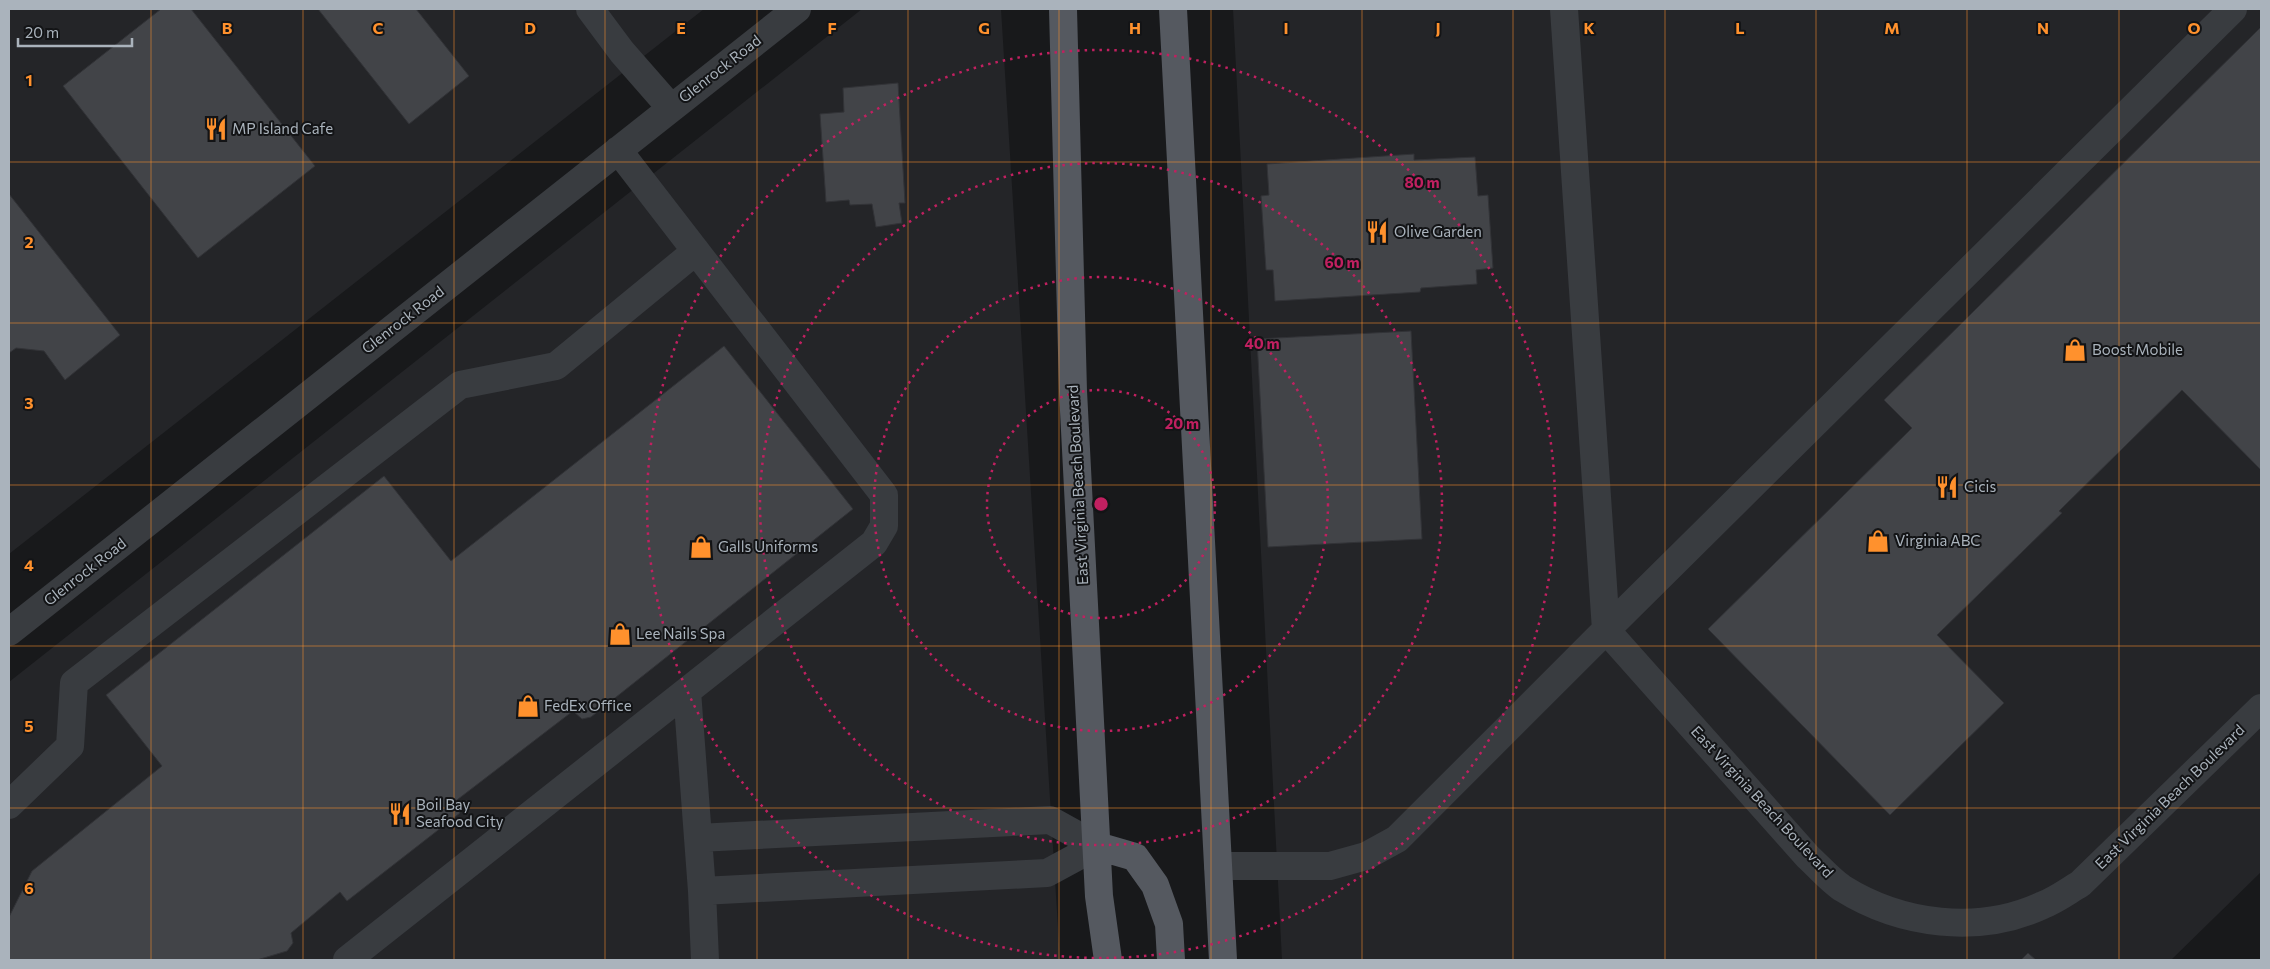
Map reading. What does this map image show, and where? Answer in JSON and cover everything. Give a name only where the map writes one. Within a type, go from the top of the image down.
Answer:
[{"type":"main road","name":"East Virginia Beach Boulevard","points":[[1063,9],[1073,391],[1099,896],[1108,960]]},
{"type":"main road","points":[[1173,9],[1223,960]]},
{"type":"main road","points":[[1096,846],[1135,857],[1155,885],[1169,924],[1170,960]]},
{"type":"street","points":[[590,9],[622,52],[670,108]]},
{"type":"street","name":"Glenrock Road","points":[[9,632],[797,9]]},
{"type":"street","points":[[1564,9],[1606,630]]},
{"type":"street","points":[[1218,866],[1330,866],[1366,856],[1398,839],[1606,630],[2233,9]]},
{"type":"street","points":[[347,960],[874,543],[884,526],[884,495],[618,150]]},
{"type":"street","points":[[9,805],[70,746],[74,683],[460,385],[556,366],[696,251]]},
{"type":"street","name":"East Virginia Beach Boulevard","points":[[1606,630],[1808,857],[1840,886],[1870,904],[1918,920],[1970,923],[2011,916],[2043,906],[2080,884],[2261,708]]},
{"type":"street","points":[[687,690],[702,891],[705,960]]},
{"type":"street","points":[[698,838],[1050,820],[1096,846]]},
{"type":"street","points":[[702,891],[1047,873],[1096,846]]},
{"type":"street","points":[[1099,896],[1100,960]]},
{"type":"shaded area","points":[[9,9],[704,9],[9,554]]},
{"type":"shaded area","points":[[862,9],[1001,9],[1060,960],[9,960],[9,682]]},
{"type":"shaded area","points":[[1233,9],[2261,9],[2261,872],[2171,960],[1282,960]]},
{"type":"building","points":[[161,9],[191,9],[315,166],[198,258],[63,86]]},
{"type":"building","points":[[318,9],[416,9],[469,76],[409,124]]},
{"type":"building","points":[[2261,27],[2261,470],[2182,390],[2059,511],[2062,513],[1937,635],[2004,703],[1890,815],[1708,629],[1912,428],[1884,400]]},
{"type":"building","points":[[898,83],[905,203],[899,203],[902,223],[876,227],[872,204],[850,205],[849,200],[826,202],[820,114],[844,112],[843,88]]},
{"type":"building","name":"Olive Garden","points":[[1414,154],[1414,160],[1475,157],[1478,196],[1488,195],[1493,268],[1476,270],[1477,284],[1421,288],[1420,292],[1275,301],[1273,270],[1266,270],[1261,196],[1269,195],[1267,164]]},
{"type":"building","points":[[9,194],[120,335],[65,380],[44,351],[16,348],[9,353]]},
{"type":"building","points":[[1411,331],[1422,539],[1268,547],[1257,339]]},
{"type":"building","points":[[724,346],[853,509],[591,717],[582,719],[573,711],[453,803],[460,813],[347,901],[340,892],[291,933],[293,943],[287,951],[257,960],[9,960],[9,917],[32,871],[162,766],[106,695],[384,476],[451,561]]},
{"type":"building","points":[[2028,953],[2036,960],[2021,960]]},
{"type":"place","name":"MP Island Cafe","points":[[216,129]]},
{"type":"place","name":"Olive Garden","points":[[1377,232]]},
{"type":"place","name":"Boost Mobile","points":[[2075,350]]},
{"type":"place","name":"Cicis","points":[[1947,487]]},
{"type":"place","name":"Virginia ABC","points":[[1878,541]]},
{"type":"place","name":"Galls Uniforms","points":[[701,547]]},
{"type":"place","name":"Lee Nails Spa","points":[[620,634]]},
{"type":"place","name":"FedEx Office","points":[[528,706]]},
{"type":"place","name":"Boil Bay Seafood City","points":[[400,814]]}]
